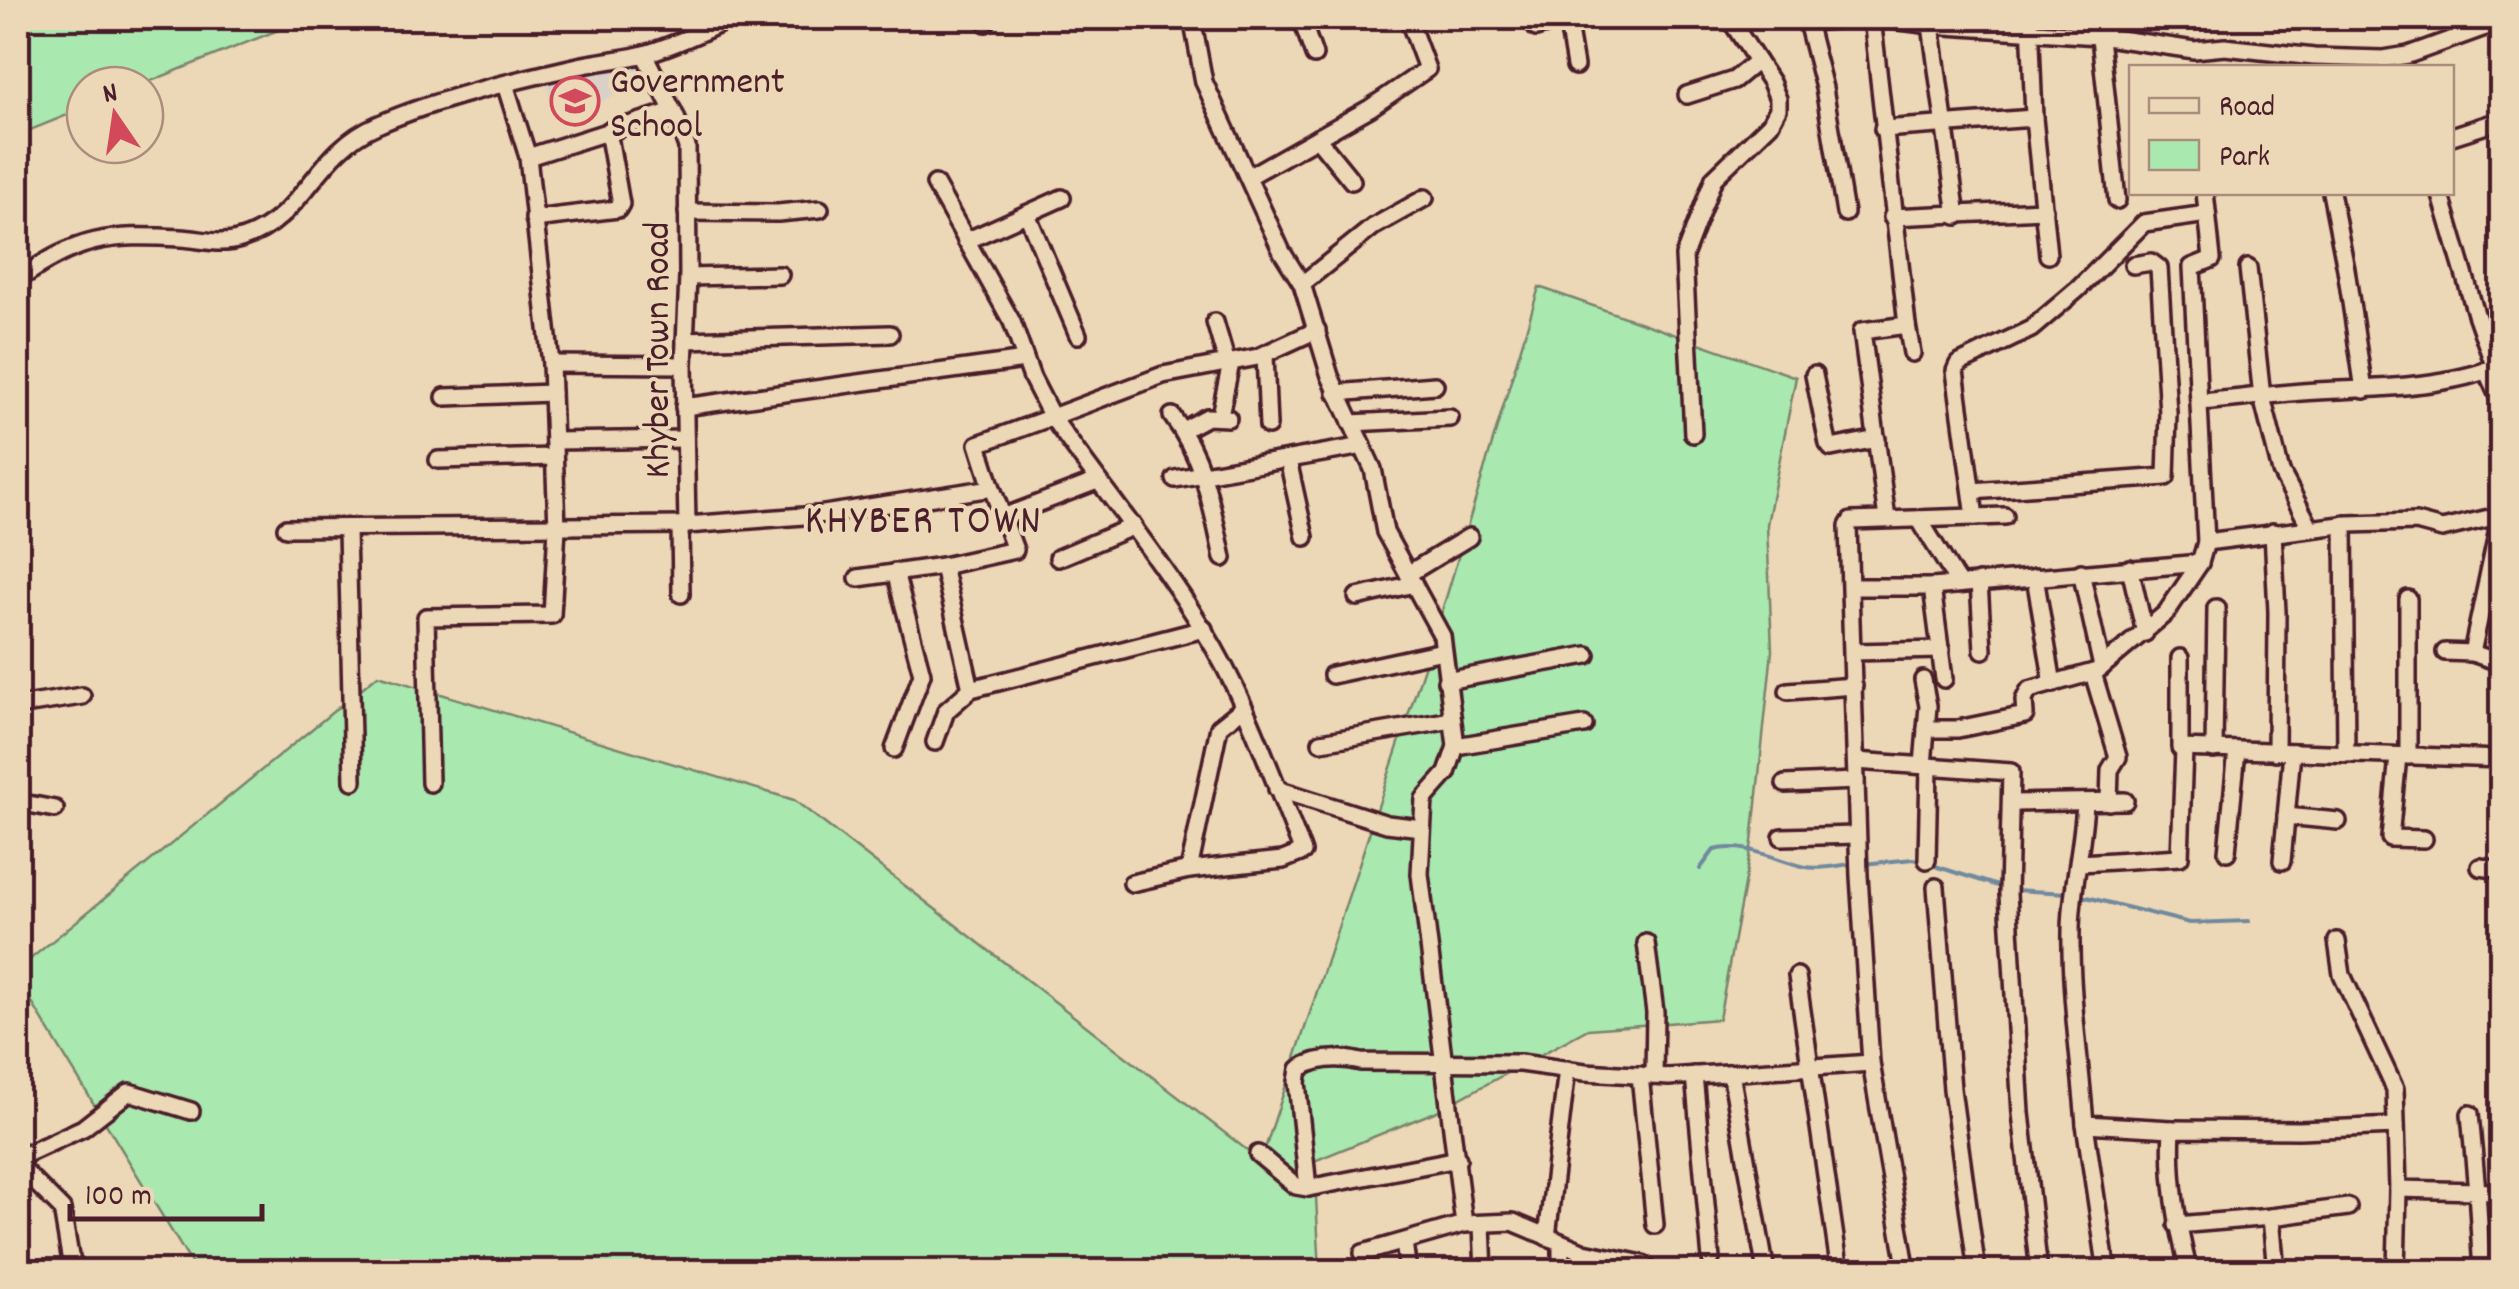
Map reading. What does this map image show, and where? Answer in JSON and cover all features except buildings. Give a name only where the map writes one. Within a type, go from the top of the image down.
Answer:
[{"type":"street","points":[[18,280],[52,255],[76,244],[105,239],[186,238],[220,243],[247,238],[276,223],[321,167],[362,133],[411,113],[506,84],[644,54],[732,18]]},
{"type":"street","points":[[1192,18],[1204,82],[1282,252],[1302,284],[1336,393],[1373,469],[1385,532],[1442,636],[1456,746],[1446,773],[1424,799],[1420,874],[1464,1224]]},
{"type":"street","points":[[1301,18],[1314,56]]},
{"type":"street","points":[[1248,177],[1370,108],[1427,68],[1408,18]]},
{"type":"street","points":[[1536,28],[1568,18],[1575,66]]},
{"type":"street","points":[[1694,434],[1684,256],[1714,178],[1774,119],[1778,99],[1729,18]]},
{"type":"street","points":[[1845,213],[1824,88],[1807,20],[1862,18]]},
{"type":"street","points":[[1912,352],[1892,216],[1874,18],[1931,25],[2030,24],[2194,50],[2225,47],[2315,62],[2383,60],[2408,55],[2502,21]]},
{"type":"street","points":[[2098,18],[2117,200]]},
{"type":"street","points":[[2030,24],[2034,118],[2048,255]]},
{"type":"street","points":[[1931,25],[1957,216]]},
{"type":"street","points":[[2194,50],[2196,65]]},
{"type":"street","name":"Khyber Town Road","points":[[644,54],[687,147],[684,525],[817,515],[992,488]]},
{"type":"street","points":[[1687,96],[1734,80],[1757,61]]},
{"type":"street","points":[[430,783],[426,617],[552,615],[557,528],[552,364],[528,157],[506,84]]},
{"type":"street","points":[[528,157],[673,111]]},
{"type":"street","points":[[1884,129],[2034,118]]},
{"type":"street","points":[[2454,135],[2502,120]]},
{"type":"street","points":[[534,219],[618,209],[621,204],[608,131]]},
{"type":"street","points":[[1317,138],[1352,181]]},
{"type":"street","points":[[935,184],[1012,322],[1024,360],[1052,418],[1134,526],[1204,630],[1244,708],[1302,852],[1284,860],[1188,870],[1132,883]]},
{"type":"street","points":[[1926,729],[1958,729],[2025,715],[2024,700],[2029,690],[2098,670],[2145,633],[2166,614],[2200,563],[2206,542],[2192,267],[2212,259],[2206,195]]},
{"type":"street","points":[[2332,195],[2364,390]]},
{"type":"street","points":[[2441,195],[2502,404]]},
{"type":"street","points":[[966,240],[1062,198]]},
{"type":"street","points":[[1302,284],[1373,227],[1425,198]]},
{"type":"street","points":[[688,212],[778,213],[820,209]]},
{"type":"street","points":[[1892,216],[2044,210]]},
{"type":"street","points":[[1026,214],[1078,335]]},
{"type":"street","points":[[1975,517],[1955,371],[1958,364],[2031,329],[2144,223],[2208,214]]},
{"type":"street","points":[[1972,492],[2166,477],[2168,413],[2160,268],[2151,262],[2134,265]]},
{"type":"street","points":[[2248,268],[2262,396],[2281,472],[2310,527]]},
{"type":"street","points":[[688,276],[780,276]]},
{"type":"street","points":[[1182,430],[1198,419],[1224,417],[1229,363],[1216,322]]},
{"type":"street","points":[[1887,519],[1862,332],[1908,325]]},
{"type":"street","points":[[858,578],[943,566],[1015,550],[978,444],[1163,376],[1265,354],[1317,330]]},
{"type":"street","points":[[685,340],[890,334]]},
{"type":"street","points":[[1265,354],[1268,426]]},
{"type":"street","points":[[684,407],[1024,360]]},
{"type":"street","points":[[552,364],[684,366]]},
{"type":"street","points":[[2168,413],[2262,396],[2364,390],[2494,368]]},
{"type":"street","points":[[1814,375],[1828,444],[1832,448],[1877,439]]},
{"type":"street","points":[[1336,393],[1435,385]]},
{"type":"street","points":[[445,398],[552,393]]},
{"type":"street","points":[[1172,416],[1205,474],[1223,558]]},
{"type":"street","points":[[1351,424],[1450,418]]},
{"type":"street","points":[[438,460],[685,439]]},
{"type":"street","points":[[1175,478],[1363,446]]},
{"type":"street","points":[[1288,460],[1304,537]]},
{"type":"street","points":[[1003,517],[1097,481]]},
{"type":"street","points":[[2206,542],[2344,524],[2416,522],[2442,529],[2501,515],[2472,653]]},
{"type":"street","points":[[1907,1272],[1871,1063],[1858,876],[1848,526],[1851,522],[1887,519],[2005,516]]},
{"type":"street","points":[[1919,519],[1959,584]]},
{"type":"street","points":[[2344,524],[2346,754]]},
{"type":"street","points":[[286,528],[684,525],[682,594]]},
{"type":"street","points":[[1058,558],[1134,526]]},
{"type":"street","points":[[347,530],[352,781]]},
{"type":"street","points":[[2273,532],[2286,816],[2282,861]]},
{"type":"street","points":[[1357,597],[1411,579],[1470,536]]},
{"type":"street","points":[[1851,588],[1932,587],[2200,563]]},
{"type":"street","points":[[943,566],[971,689]]},
{"type":"street","points":[[2130,568],[2145,633]]},
{"type":"street","points":[[894,749],[922,683],[895,572]]},
{"type":"street","points":[[2012,803],[2117,801],[2110,770],[2118,756],[2081,572]]},
{"type":"street","points":[[2035,577],[2053,684]]},
{"type":"street","points":[[1978,582],[1983,650]]},
{"type":"street","points":[[1932,587],[1944,679]]},
{"type":"street","points":[[2408,598],[2403,756],[2390,838],[2424,838]]},
{"type":"street","points":[[2214,750],[2216,608]]},
{"type":"street","points":[[935,742],[946,711],[971,689],[1204,630]]},
{"type":"street","points":[[1853,652],[1941,650]]},
{"type":"street","points":[[1332,676],[1443,651]]},
{"type":"street","points":[[2444,652],[2472,653],[2502,663]]},
{"type":"street","points":[[1446,681],[1587,655]]},
{"type":"street","points":[[2180,658],[2180,748],[2502,759]]},
{"type":"street","points":[[1923,680],[1928,706],[1927,860]]},
{"type":"street","points":[[1788,691],[1854,686]]},
{"type":"street","points":[[18,706],[82,696]]},
{"type":"street","points":[[1188,870],[1218,727],[1244,708]]},
{"type":"street","points":[[1321,742],[1452,720]]},
{"type":"street","points":[[1456,746],[1584,725]]},
{"type":"street","points":[[2080,863],[2180,858],[2184,749]]},
{"type":"street","points":[[2227,852],[2237,750]]},
{"type":"street","points":[[1856,761],[2011,772],[2007,877],[2020,1112],[2040,1272]]},
{"type":"street","points":[[1786,784],[1856,782]]},
{"type":"street","points":[[1277,789],[1387,824],[1422,828]]},
{"type":"street","points":[[18,802],[55,809]]},
{"type":"street","points":[[2084,802],[2071,937],[2085,1124],[2107,1272]]},
{"type":"street","points":[[2286,816],[2338,821]]},
{"type":"street","points":[[1782,838],[1857,835]]},
{"type":"street","points":[[2480,868],[2502,870]]},
{"type":"street","points":[[1936,888],[1952,1088],[1976,1272]]},
{"type":"street","points":[[2337,941],[2342,975],[2395,1089],[2396,1272]]},
{"type":"street","points":[[1646,943],[1656,1024],[1647,1076],[1655,1225]]},
{"type":"street","points":[[1797,976],[1840,1272]]},
{"type":"street","points":[[1308,1188],[1297,1082],[1299,1068],[1306,1064],[1342,1058],[1361,1062],[1520,1062],[1647,1076],[1871,1063]]},
{"type":"street","points":[[1561,1272],[1554,1240],[1567,1069]]},
{"type":"street","points":[[1731,1073],[1766,1272]]},
{"type":"street","points":[[1694,1075],[1712,1260]]},
{"type":"street","points":[[78,1272],[70,1256],[62,1209],[18,1162],[82,1128],[129,1092],[190,1111]]},
{"type":"street","points":[[2470,1114],[2482,1272]]},
{"type":"street","points":[[2085,1124],[2298,1130],[2396,1126]]},
{"type":"street","points":[[2172,1129],[2170,1164],[2189,1272]]},
{"type":"street","points":[[1258,1154],[1296,1186],[1308,1188],[1458,1159]]},
{"type":"street","points":[[2398,1189],[2502,1193]]},
{"type":"street","points":[[2178,1225],[2348,1207]]},
{"type":"street","points":[[2258,1272],[2276,1271],[2271,1217]]},
{"type":"street","points":[[1363,1253],[1464,1224],[1512,1222],[1627,1266],[1643,1264],[1651,1272]]},
{"type":"street","points":[[1482,1225],[1484,1272]]},
{"type":"street","points":[[1404,1242],[1408,1272]]},
{"type":"shaded area","name":"Government School","points":[[639,62],[647,85],[553,117],[547,81]]},
{"type":"green space","points":[[18,18],[308,18],[165,75],[165,65],[65,65],[65,116],[18,135]]},
{"type":"green space","points":[[1539,287],[1796,377],[1767,524],[1772,651],[1752,842],[1719,1019],[1588,1029],[1437,1111],[1314,1161],[1320,1271],[196,1271],[18,980],[18,969],[378,675],[794,800],[1261,1161],[1437,628]]},
{"type":"waterway","points":[[1700,869],[1714,850],[1726,848],[1749,850],[1811,868],[1853,864]]},
{"type":"waterway","points":[[1863,864],[1913,859],[1923,862]]},
{"type":"waterway","points":[[1932,865],[2004,888]]},
{"type":"waterway","points":[[2013,890],[2068,893]]},
{"type":"waterway","points":[[2078,895],[2190,923],[2249,921]]},
{"type":"place","name":"Government School","points":[[575,101]]},
{"type":"district","name":"KHYBER TOWN","points":[[924,517]]}]
